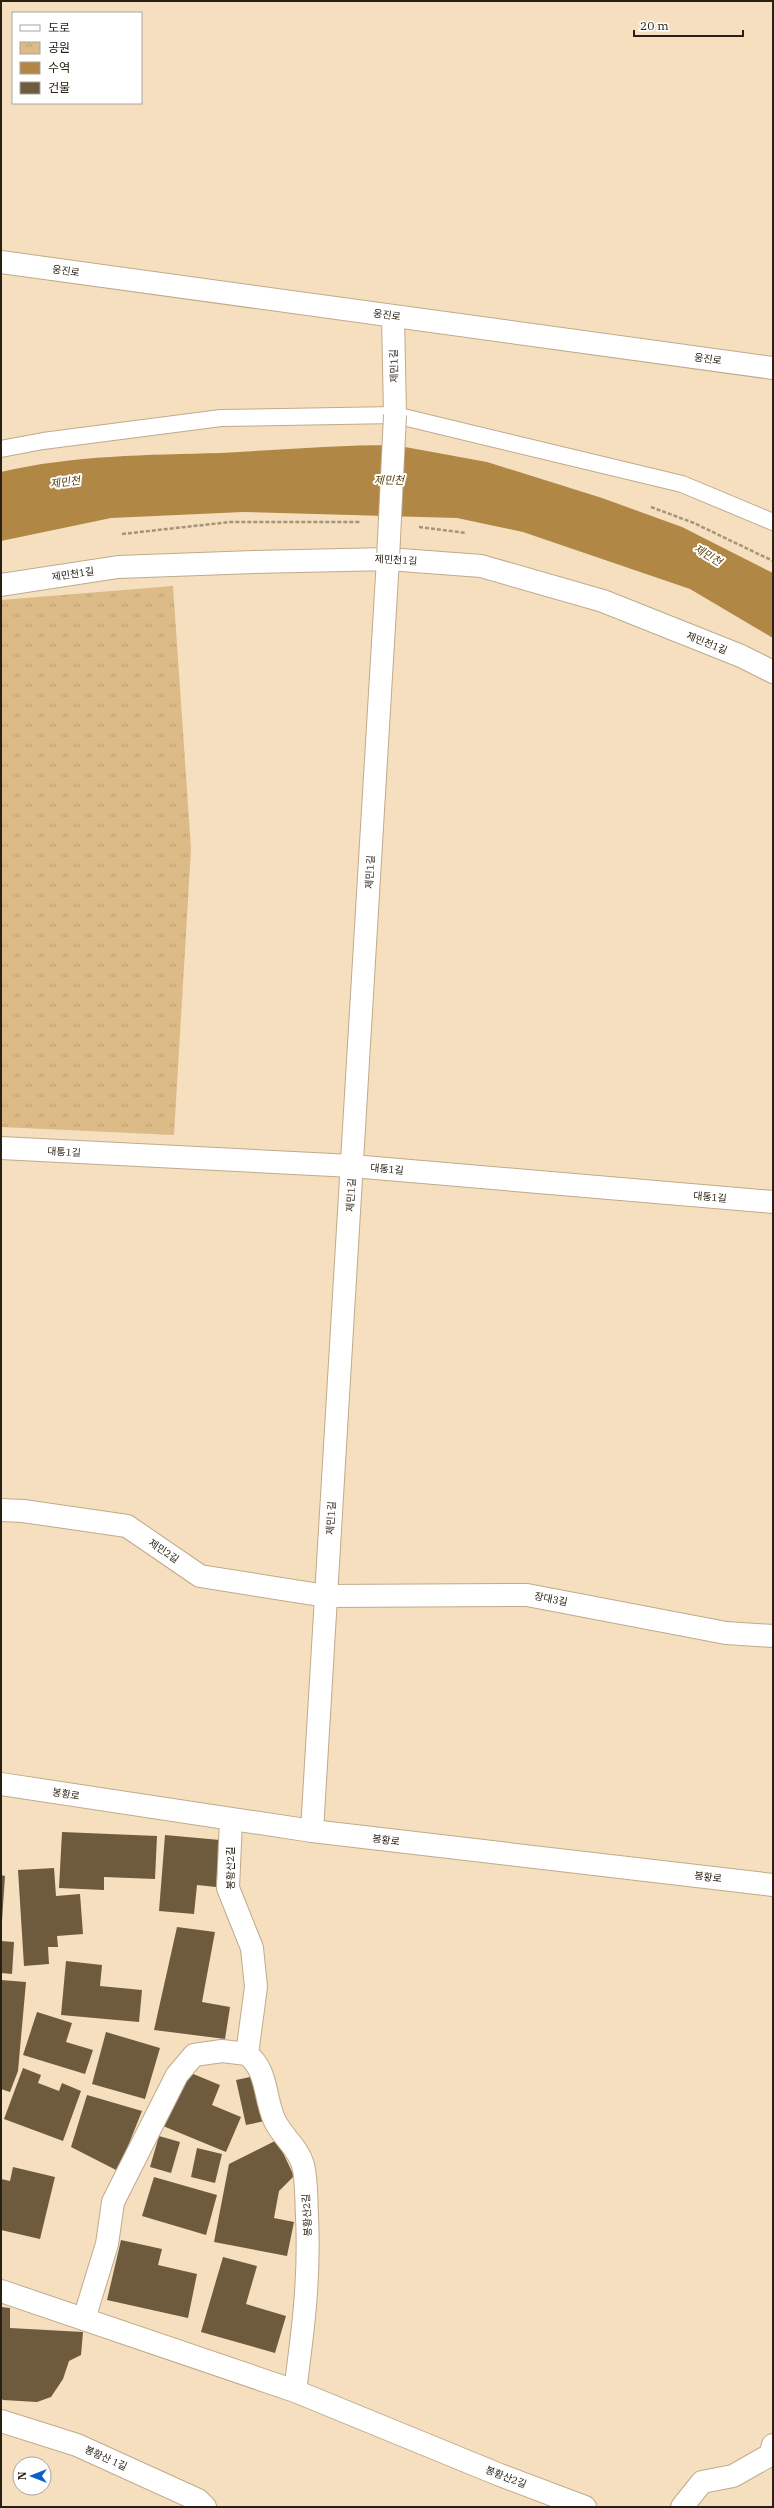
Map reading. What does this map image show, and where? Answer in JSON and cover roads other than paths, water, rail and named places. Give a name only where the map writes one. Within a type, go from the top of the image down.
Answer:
[{"type":"street","name":"웅진로","points":[[1,262],[773,368]]},
{"type":"street","name":"제민1길","points":[[312,1831],[388,559],[395,415],[393,316]]},
{"type":"street","name":"제민천1길","points":[[1,585],[118,567],[388,559],[481,566],[602,601],[741,656],[773,672]]},
{"type":"street","name":"대통1길","points":[[1,1148],[352,1166],[773,1202]]},
{"type":"street","name":"제민2길","points":[[1,1510],[23,1511],[127,1526],[200,1576],[326,1596]]},
{"type":"street","name":"장대3길","points":[[326,1596],[527,1594],[726,1632],[773,1636]]},
{"type":"street","name":"봉황로","points":[[1,1784],[231,1820],[312,1831],[773,1885]]},
{"type":"street","name":"봉황산2길","points":[[231,1820],[228,1888],[252,1948],[256,1987],[247,2054],[255,2061],[261,2070],[274,2120],[295,2148],[303,2164],[309,2265],[306,2305],[295,2391]]},
{"type":"street","points":[[84,2318],[107,2244],[113,2202],[177,2075],[194,2055],[222,2051],[247,2054]]},
{"type":"street","name":"봉황산2길","points":[[1,2291],[295,2391],[500,2475],[585,2507]]},
{"type":"street","name":"봉황산 1길","points":[[1,2422],[77,2445],[186,2494],[198,2500],[205,2507]]},
{"type":"street","points":[[682,2507],[702,2482],[733,2476],[772,2454]]},
{"type":"lane","points":[[1,449],[43,441],[221,418],[395,415],[682,484],[773,522]]},
{"type":"water","name":"제민천","points":[[394,445],[487,462],[602,498],[682,527],[773,573],[773,638],[690,589],[523,532],[457,518],[243,512],[111,518],[1,541],[1,472],[55,462],[111,457]]}]
